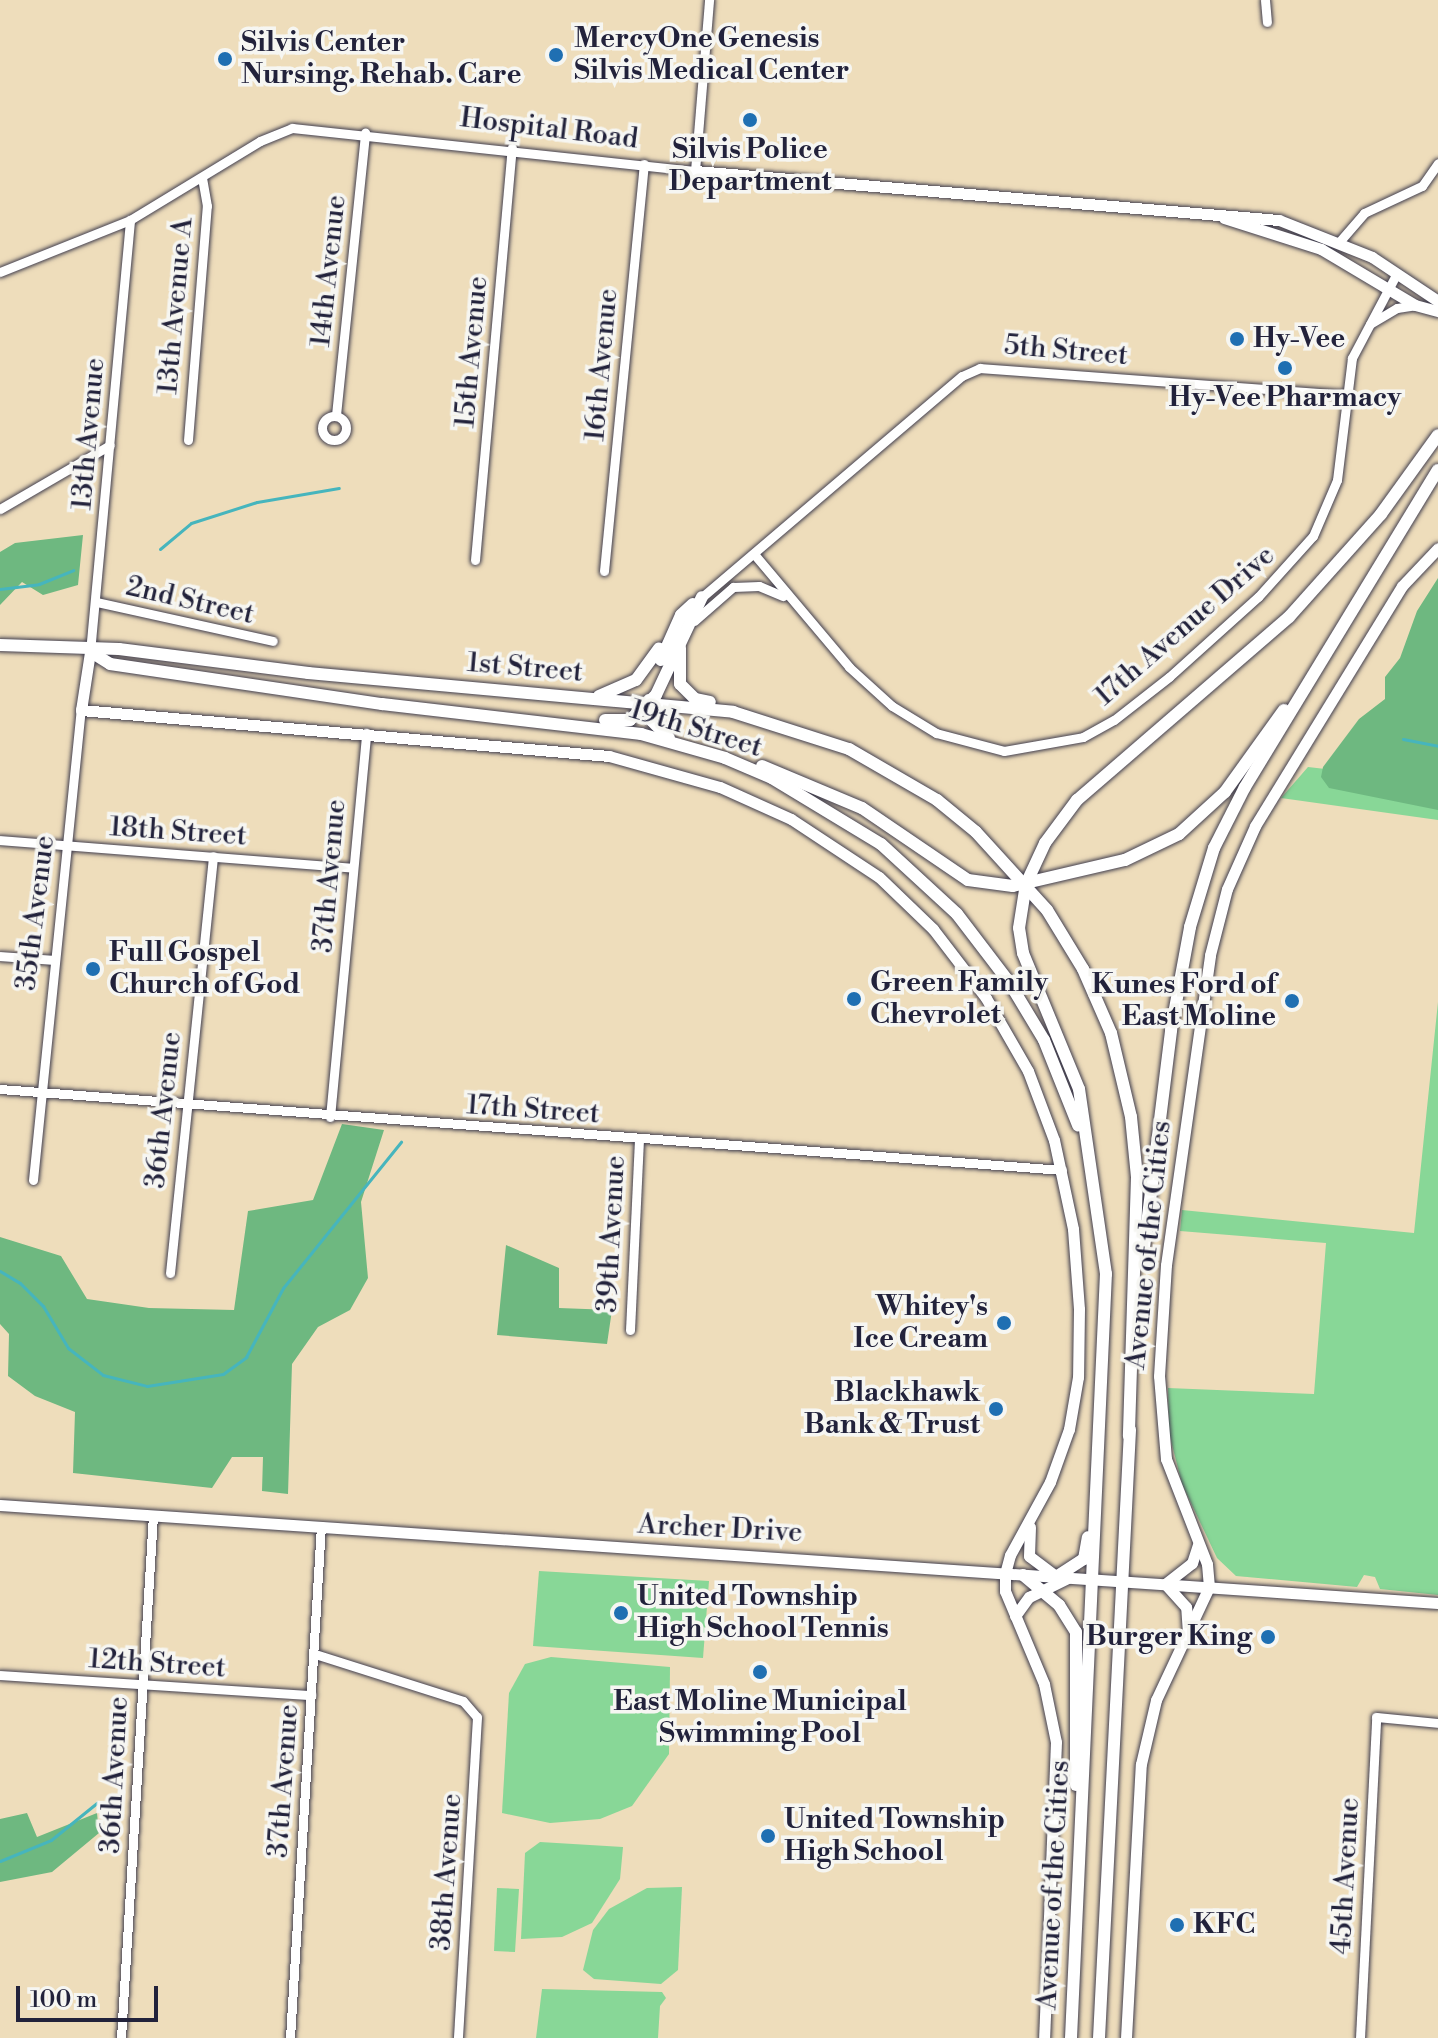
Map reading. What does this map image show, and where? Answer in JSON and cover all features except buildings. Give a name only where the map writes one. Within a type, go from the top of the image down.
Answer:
[{"type":"main road","name":"Avenue of the Cities","points":[[1071,2038],[1106,1274],[1079,1089],[1023,953],[1019,928],[1026,884],[1045,843],[1077,800],[1289,617],[1381,514],[1438,435]]},
{"type":"main road","name":"Avenue of the Cities","points":[[1112,1779],[1129,1436],[1147,1216],[1168,1047],[1190,927],[1226,822],[1438,470]]},
{"type":"main road","points":[[454,713],[622,722],[649,704],[699,599]]},
{"type":"main road","points":[[590,698],[610,694],[642,674],[676,611],[699,599]]},
{"type":"main road","points":[[675,742],[655,726],[649,704],[650,690],[674,628],[699,599]]},
{"type":"main road","points":[[684,630],[678,679],[690,696],[821,730],[874,755],[893,772]]},
{"type":"main road","points":[[0,645],[90,652]]},
{"type":"main road","name":"1st Street","points":[[90,652],[119,649],[308,673],[590,698],[766,719],[849,749],[893,772],[937,800],[1026,884]]},
{"type":"main road","name":"Avenue of the Cities","points":[[709,752],[780,771],[839,796],[968,880],[989,886],[1026,884],[1125,860],[1195,822],[1236,779],[1327,651]]},
{"type":"main road","name":"19th Street","points":[[90,652],[110,664],[454,713],[585,725],[675,742],[709,752],[772,778],[852,822],[957,914],[1009,982],[1044,1040],[1091,1170]]},
{"type":"main road","points":[[1026,884],[1065,938],[1105,1016],[1131,1117],[1138,1219],[1129,1436]]},
{"type":"main road","points":[[1062,1577],[1081,1562],[1087,1548],[1105,1343]]},
{"type":"main road","points":[[1023,1575],[1069,1617],[1078,1643],[1075,1757],[1081,1849]]},
{"type":"main road","name":"Avenue of the Cities","points":[[1099,2038],[1120,1603]]},
{"type":"street","points":[[695,171],[709,0]]},
{"type":"street","points":[[1265,0],[1267,22]]},
{"type":"street","name":"Hospital Road","points":[[0,272],[130,220],[281,129],[365,132],[695,171],[1279,220],[1340,241],[1438,301]]},
{"type":"street","name":"14th Avenue","points":[[336,415],[365,132]]},
{"type":"street","name":"15th Avenue","points":[[475,560],[512,148]]},
{"type":"street","points":[[1340,241],[1364,213],[1422,186],[1438,163]]},
{"type":"street","name":"16th Avenue","points":[[604,571],[644,164]]},
{"type":"street","name":"13th Avenue A","points":[[188,440],[207,206],[202,177]]},
{"type":"street","name":"Hospital Road","points":[[1223,217],[1321,249],[1415,305],[1438,311]]},
{"type":"street","name":"13th Avenue","points":[[90,652],[130,220]]},
{"type":"street","name":"17th Avenue Drive","points":[[754,554],[790,600],[866,683],[936,733],[1004,751],[1043,748],[1083,737],[1114,720],[1169,677],[1258,597],[1313,536],[1337,480],[1345,395],[1352,358],[1396,275]]},
{"type":"street","points":[[1367,326],[1397,308],[1415,305]]},
{"type":"street","name":"5th Street","points":[[754,554],[962,376],[980,368],[1345,395]]},
{"type":"street","points":[[0,509],[110,445]]},
{"type":"street","name":"Avenue of the Cities","points":[[1209,1587],[1198,1545],[1166,1459],[1159,1376],[1170,1229],[1216,927],[1237,864],[1262,813],[1402,586],[1438,548]]},
{"type":"street","points":[[699,599],[754,554]]},
{"type":"street","points":[[684,630],[733,587],[759,586],[790,600]]},
{"type":"street","name":"2nd Street","points":[[97,602],[273,641]]},
{"type":"street","name":"35th Avenue","points":[[33,1180],[54,960],[90,652]]},
{"type":"street","name":"19th Street","points":[[81,710],[609,756],[668,769],[791,819],[879,877]]},
{"type":"street","name":"37th Avenue","points":[[330,1117],[366,733]]},
{"type":"street","name":"18th Street","points":[[0,840],[353,868]]},
{"type":"street","name":"36th Avenue","points":[[170,1273],[213,856]]},
{"type":"street","name":"Avenue of the Cities","points":[[879,877],[933,929],[994,1010],[1041,1102],[1062,1170],[1077,1276],[1078,1377],[1062,1454],[1005,1574],[1015,1616],[1044,1684],[1056,1742],[1044,2038]]},
{"type":"street","points":[[0,956],[54,960]]},
{"type":"street","name":"17th Street","points":[[0,1089],[186,1107],[1062,1170]]},
{"type":"street","name":"39th Avenue","points":[[630,1330],[639,1140]]},
{"type":"street","name":"Archer Drive","points":[[0,1505],[1438,1603]]},
{"type":"street","points":[[1015,1616],[1029,1597],[1044,1592],[1062,1577],[1029,1556],[1034,1512]]},
{"type":"street","name":"36th Avenue","points":[[121,2038],[153,1515]]},
{"type":"street","name":"37th Avenue","points":[[290,2038],[321,1526]]},
{"type":"street","points":[[1187,1635],[1186,1607],[1165,1584],[1192,1563],[1198,1545]]},
{"type":"street","points":[[1126,2038],[1141,1764],[1156,1700],[1209,1587]]},
{"type":"street","name":"38th Avenue","points":[[315,1654],[452,1697],[473,1710],[478,1740],[458,2038]]},
{"type":"street","name":"12th Street","points":[[0,1675],[311,1695]]},
{"type":"street","name":"45th Avenue","points":[[1360,2038],[1376,1717],[1438,1723]]},
{"type":"green space","points":[[83,535],[78,585],[43,595],[22,582],[0,605],[0,552],[15,543]]},
{"type":"green space","points":[[1438,578],[1438,810],[1329,788],[1321,777],[1323,767],[1359,719],[1385,699],[1385,677],[1400,658],[1417,611]]},
{"type":"green space","points":[[1308,767],[1438,782],[1438,820],[1281,798]]},
{"type":"green space","points":[[1438,1002],[1438,1595],[1380,1589],[1375,1577],[1364,1575],[1357,1587],[1236,1576],[1217,1558],[1182,1484],[1169,1433],[1168,1388],[1314,1394],[1326,1243],[1180,1231],[1182,1210],[1414,1233]]},
{"type":"green space","points":[[342,1124],[384,1130],[361,1202],[368,1278],[350,1310],[318,1327],[292,1364],[288,1494],[262,1491],[263,1457],[232,1457],[212,1488],[73,1473],[75,1412],[35,1396],[8,1376],[9,1334],[0,1324],[0,1237],[61,1256],[87,1299],[149,1308],[234,1310],[248,1211],[313,1200]]},
{"type":"green space","points":[[506,1245],[559,1268],[559,1308],[612,1310],[607,1344],[497,1335]]},
{"type":"green space","name":"United Township High School Tennis","points":[[539,1571],[709,1581],[703,1658],[533,1646]]},
{"type":"green space","points":[[551,1657],[670,1667],[669,1754],[632,1806],[600,1819],[550,1823],[502,1813],[509,1693],[525,1664]]},
{"type":"green space","points":[[27,1813],[37,1837],[97,1813],[99,1833],[52,1872],[0,1882],[0,1819]]},
{"type":"green space","points":[[540,1842],[623,1847],[620,1879],[592,1923],[562,1937],[521,1939],[525,1853]]},
{"type":"green space","points":[[682,1887],[678,1970],[661,1984],[594,1979],[583,1970],[593,1930],[609,1909],[647,1888]]},
{"type":"green space","points":[[497,1888],[519,1889],[515,1952],[494,1951]]},
{"type":"green space","points":[[542,1989],[662,1992],[666,1998],[660,2006],[658,2038],[536,2038]]},
{"type":"waterway","points":[[160,549],[191,523],[257,502],[339,488]]},
{"type":"waterway","points":[[0,589],[39,584],[73,570]]},
{"type":"waterway","points":[[1403,739],[1438,746]]},
{"type":"waterway","points":[[0,1271],[20,1283],[43,1306],[68,1348],[103,1375],[147,1386],[223,1374],[246,1357],[283,1288],[401,1142]]},
{"type":"waterway","points":[[0,1861],[51,1840],[98,1802]]},
{"type":"place","name":"MercyOne Genesis Silvis Medical Center","points":[[556,55]]},
{"type":"place","name":"Silvis Center Nursing. Rehab. Care","points":[[225,59]]},
{"type":"place","name":"Silvis Police Department","points":[[750,120]]},
{"type":"place","name":"Hy-Vee","points":[[1237,339]]},
{"type":"place","name":"Hy-Vee Pharmacy","points":[[1285,368]]},
{"type":"place","name":"Full Gospel Church of God","points":[[93,969]]},
{"type":"place","name":"Green Family Chevrolet","points":[[854,999]]},
{"type":"place","name":"Kunes Ford of East Moline","points":[[1292,1001]]},
{"type":"place","name":"Whitey's Ice Cream","points":[[1004,1323]]},
{"type":"place","name":"Blackhawk Bank & Trust","points":[[996,1409]]},
{"type":"place","name":"United Township High School Tennis","points":[[621,1613]]},
{"type":"place","name":"Burger King","points":[[1268,1637]]},
{"type":"place","name":"East Moline Municipal Swimming Pool","points":[[760,1672]]},
{"type":"place","name":"United Township High School","points":[[768,1836]]},
{"type":"place","name":"KFC","points":[[1177,1925]]}]
